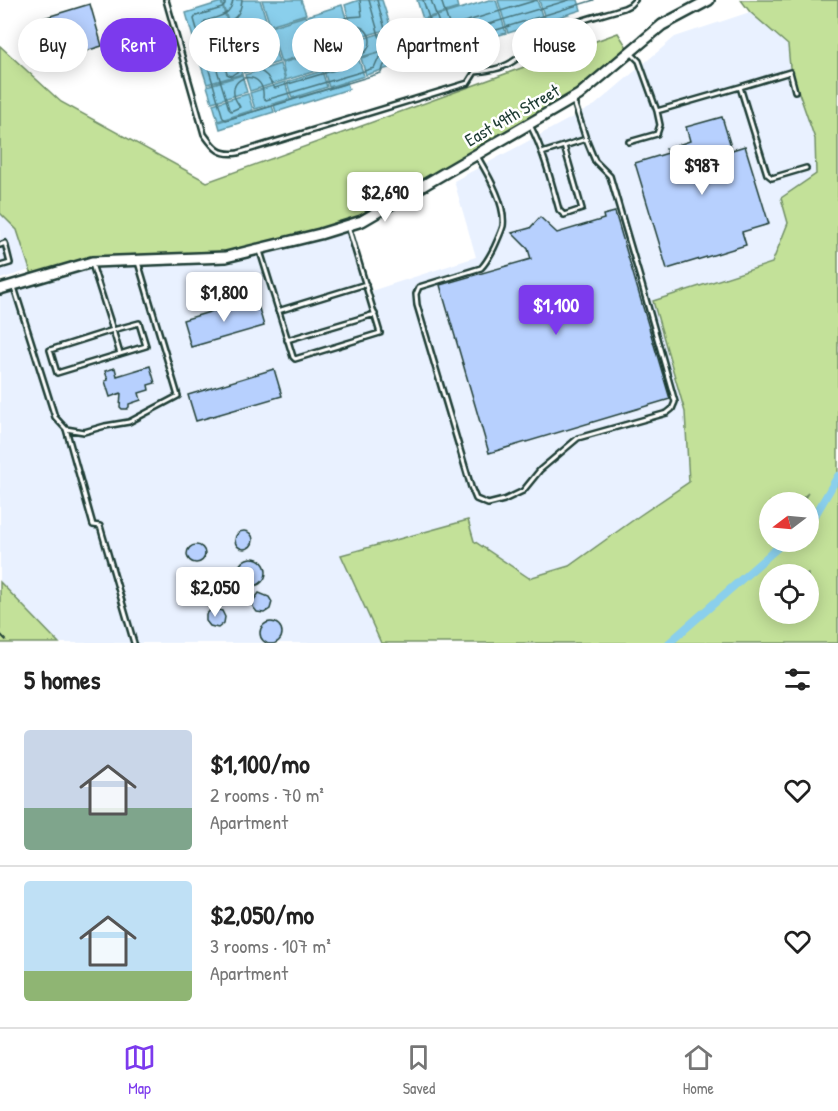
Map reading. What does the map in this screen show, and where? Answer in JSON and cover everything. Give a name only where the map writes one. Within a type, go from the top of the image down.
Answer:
[{"type":"street","name":"East 49th Street","points":[[0,289],[92,262],[226,257],[320,234],[362,221],[579,95],[662,25],[709,0]]},
{"type":"lane","points":[[166,0],[204,134],[215,149],[229,154],[468,83],[475,72],[509,64],[516,60],[548,33],[624,8],[635,0]]},
{"type":"lane","points":[[629,142],[657,134],[660,125],[639,61],[630,52]]},
{"type":"lane","points":[[657,111],[789,72],[795,91]]},
{"type":"lane","points":[[740,87],[767,174],[772,178],[806,168]]},
{"type":"lane","points":[[476,154],[496,191],[501,206],[503,218],[499,236],[487,262],[481,268],[419,287],[416,294],[417,305],[471,487],[476,499],[488,504],[504,500],[523,491],[540,470],[578,438],[667,413],[675,402],[610,176],[595,160],[571,99]]},
{"type":"lane","points":[[529,124],[539,142],[559,210],[564,215],[582,209],[564,146]]},
{"type":"lane","points":[[542,153],[586,139]]},
{"type":"lane","points":[[260,249],[287,340],[295,359],[380,332],[347,226]]},
{"type":"lane","points":[[0,245],[5,243],[10,263],[0,266]]},
{"type":"lane","points":[[66,429],[84,432],[129,422],[178,396],[137,260]]},
{"type":"lane","points":[[92,262],[120,354]]},
{"type":"lane","points":[[278,310],[366,284]]},
{"type":"lane","points":[[13,285],[55,417],[66,429],[93,525],[100,526],[134,643]]},
{"type":"lane","points":[[287,340],[375,314]]},
{"type":"lane","points":[[139,322],[146,346],[57,372],[50,350],[114,330],[139,322]]},
{"type":"shaded area","points":[[750,12],[788,45],[815,139],[816,174],[781,198],[789,223],[772,263],[653,301],[685,412],[689,482],[569,566],[529,578],[474,541],[468,521],[400,643],[59,643],[0,582],[0,289],[92,262],[347,226],[355,235],[371,291],[476,257],[454,181],[595,105],[675,37]]},
{"type":"shaded area","points":[[0,213],[17,230],[30,270],[0,279]]},
{"type":"green space","points":[[741,0],[838,0],[838,643],[381,643],[341,555],[468,520],[474,541],[529,578],[569,566],[689,482],[685,412],[653,301],[772,263],[788,223],[781,198],[816,174],[815,139],[790,67],[788,45],[750,12]]},
{"type":"green space","points":[[618,33],[630,52],[579,95],[362,221],[226,257],[92,262],[34,279],[17,230],[0,213],[0,46],[18,63],[18,72],[28,72],[61,102],[207,182],[512,71],[597,72],[597,41]]},
{"type":"green space","points":[[0,582],[59,643],[0,643]]},
{"type":"water","points":[[260,0],[266,18],[227,18],[222,2]]},
{"type":"water","points":[[262,0],[301,0],[306,14],[280,22],[280,18],[268,18]]},
{"type":"water","points":[[359,0],[382,0],[388,18],[376,18],[376,33],[364,36],[364,18],[349,18],[345,5]]},
{"type":"water","points":[[417,0],[456,0],[458,8],[423,18]]},
{"type":"water","points":[[489,0],[496,0],[506,33],[500,35],[500,18],[430,18]]},
{"type":"water","points":[[498,0],[537,0],[543,18],[512,18],[512,32],[508,33]]},
{"type":"water","points":[[539,0],[578,0],[581,10],[556,18],[545,18]]},
{"type":"water","points":[[221,2],[226,18],[189,18],[189,24],[186,13]]},
{"type":"water","points":[[342,5],[346,18],[308,18],[307,16]]},
{"type":"water","points":[[292,20],[292,59],[281,62],[280,59],[280,24]]},
{"type":"water","points":[[376,35],[376,53],[364,56],[364,38]]},
{"type":"water","points":[[376,54],[376,72],[366,75],[364,57]]},
{"type":"water","points":[[292,60],[292,72],[312,72],[286,80],[282,63]]},
{"type":"water","points":[[280,64],[285,80],[250,91],[245,75],[255,72],[280,72]]},
{"type":"water","points":[[203,72],[241,72],[242,74],[207,84]]},
{"type":"water","points":[[322,72],[327,87],[292,98],[287,82]]},
{"type":"water","points":[[324,72],[363,72],[364,76],[329,87]]},
{"type":"water","points":[[242,75],[247,92],[212,102],[207,86]]},
{"type":"water","points":[[285,82],[290,99],[255,109],[250,93]]},
{"type":"water","points":[[347,83],[349,89],[276,112],[274,105]]},
{"type":"water","points":[[248,94],[253,110],[218,121],[213,104]]},
{"type":"water","points":[[272,106],[274,112],[220,129],[218,122]]},
{"type":"building","points":[[90,4],[100,47],[88,50],[88,18],[44,18]]},
{"type":"building","points":[[722,117],[732,150],[745,146],[769,224],[742,232],[746,245],[667,269],[635,163],[668,153],[666,149],[690,141],[686,127]]},
{"type":"building","points":[[615,212],[670,399],[489,453],[440,285],[531,259],[528,249],[512,233],[530,228],[540,217],[557,233],[604,219],[603,215]]},
{"type":"building","points":[[256,298],[264,326],[191,347],[183,320]]},
{"type":"building","points":[[150,366],[155,383],[148,385],[149,390],[139,393],[141,400],[129,404],[127,409],[122,409],[120,407],[121,393],[110,397],[105,381],[108,380],[105,371],[115,368],[117,376]]},
{"type":"building","points":[[274,369],[282,396],[196,421],[188,395]]},
{"type":"building","points":[[240,531],[248,531],[253,536],[251,547],[240,549],[235,544],[235,536]]},
{"type":"building","points":[[192,545],[200,545],[205,550],[203,561],[192,563],[187,558],[187,550]]},
{"type":"building","points":[[252,558],[262,562],[266,572],[262,582],[252,586],[242,582],[238,572],[242,562]]},
{"type":"building","points":[[206,572],[216,576],[220,586],[216,596],[206,600],[196,596],[192,586],[196,576]]},
{"type":"building","points":[[259,593],[269,597],[272,602],[270,609],[264,613],[257,612],[253,607],[253,601]]},
{"type":"building","points":[[212,608],[222,611],[225,617],[224,623],[218,628],[210,626],[206,621],[206,615]]},
{"type":"building","points":[[271,622],[279,625],[281,629],[279,641],[267,643],[263,641],[260,633],[263,625]]},
{"type":"waterway","points":[[819,509],[838,476]]},
{"type":"waterway","points":[[669,643],[773,552]]},
{"type":"railway","points":[[0,634],[9,643]]}]
